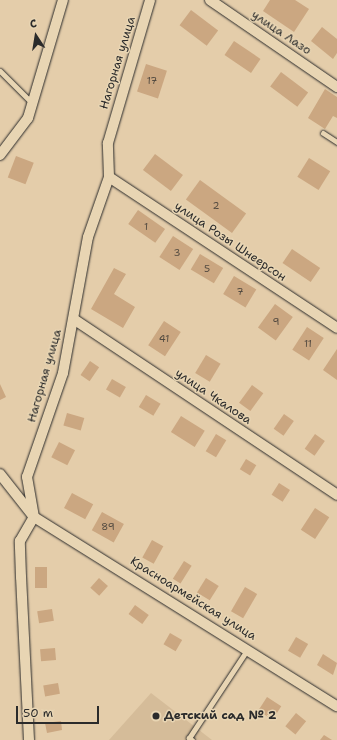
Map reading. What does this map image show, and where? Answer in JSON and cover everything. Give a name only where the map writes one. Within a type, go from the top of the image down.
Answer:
[{"type":"street","points":[[0,156],[28,118],[63,0]]},
{"type":"street","name":"Нагорная улица","points":[[34,517],[27,477],[63,373],[75,320],[88,237],[109,177],[108,143],[150,0]]},
{"type":"street","name":"улица Лазо","points":[[210,0],[337,87]]},
{"type":"street","name":"улица Розы Шнеерсон","points":[[109,177],[337,328]]},
{"type":"street","name":"улица Чкалова","points":[[75,320],[337,495]]},
{"type":"street","name":"Красноармейская улица","points":[[0,474],[34,517],[248,649],[337,706]]},
{"type":"street","points":[[29,740],[20,541],[34,517]]},
{"type":"lane","points":[[0,72],[32,102]]},
{"type":"lane","points":[[322,133],[337,142]]},
{"type":"lane","points":[[192,740],[190,738],[248,649]]},
{"type":"shaded area","name":"Детский сад № 2","points":[[151,693],[212,740],[109,740]]},
{"type":"building","points":[[270,0],[295,0],[309,9],[294,32],[263,11]]},
{"type":"building","points":[[191,10],[218,30],[207,46],[180,25]]},
{"type":"building","points":[[322,27],[337,39],[337,53],[333,59],[311,41]]},
{"type":"building","points":[[234,41],[261,59],[251,73],[224,55]]},
{"type":"building","points":[[146,64],[167,71],[158,98],[137,92]]},
{"type":"building","points":[[281,72],[308,92],[297,107],[270,86]]},
{"type":"building","points":[[325,89],[337,97],[337,118],[333,116],[325,129],[308,118]]},
{"type":"building","points":[[155,154],[183,175],[171,191],[143,170]]},
{"type":"building","points":[[16,156],[34,163],[25,184],[8,177]]},
{"type":"building","points":[[309,158],[330,171],[319,190],[297,177]]},
{"type":"building","points":[[200,180],[246,214],[232,233],[186,199]]},
{"type":"building","points":[[138,210],[165,229],[155,243],[128,224]]},
{"type":"building","points":[[173,236],[193,249],[180,270],[159,257]]},
{"type":"building","points":[[292,249],[320,268],[311,282],[282,263]]},
{"type":"building","points":[[200,254],[223,268],[214,283],[191,269]]},
{"type":"building","points":[[114,268],[126,274],[114,294],[135,307],[123,328],[91,309]]},
{"type":"building","points":[[234,276],[256,289],[245,307],[223,294]]},
{"type":"building","points":[[275,304],[293,317],[276,340],[258,327]]},
{"type":"building","points":[[164,321],[181,332],[165,356],[148,345]]},
{"type":"building","points":[[307,327],[324,338],[309,361],[292,350]]},
{"type":"building","points":[[337,349],[337,380],[323,370]]},
{"type":"building","points":[[206,355],[221,364],[210,382],[195,373]]},
{"type":"building","points":[[90,361],[99,367],[90,381],[80,375]]},
{"type":"building","points":[[112,379],[126,387],[120,397],[106,389]]},
{"type":"building","points":[[0,384],[6,397],[0,400]]},
{"type":"building","points":[[252,385],[263,393],[250,411],[239,403]]},
{"type":"building","points":[[146,395],[161,404],[153,416],[139,407]]},
{"type":"building","points":[[67,413],[84,418],[81,430],[63,425]]},
{"type":"building","points":[[284,414],[294,421],[284,436],[274,429]]},
{"type":"building","points":[[181,416],[205,431],[195,447],[171,432]]},
{"type":"building","points":[[216,434],[226,440],[216,457],[206,451]]},
{"type":"building","points":[[315,434],[325,441],[315,456],[305,449]]},
{"type":"building","points":[[59,442],[75,450],[67,465],[51,457]]},
{"type":"building","points":[[246,459],[256,465],[250,475],[240,469]]},
{"type":"building","points":[[279,483],[290,490],[283,502],[272,495]]},
{"type":"building","points":[[72,493],[93,504],[85,519],[64,508]]},
{"type":"building","points":[[315,508],[329,517],[315,539],[301,530]]},
{"type":"building","points":[[102,512],[124,524],[114,542],[92,530]]},
{"type":"building","points":[[152,540],[163,546],[154,564],[142,557]]},
{"type":"building","points":[[184,561],[192,566],[181,584],[173,579]]},
{"type":"building","points":[[35,567],[47,567],[47,588],[35,588]]},
{"type":"building","points":[[99,578],[108,586],[99,596],[90,588]]},
{"type":"building","points":[[206,578],[219,586],[210,600],[197,592]]},
{"type":"building","points":[[245,587],[257,594],[243,618],[231,611]]},
{"type":"building","points":[[135,605],[149,615],[142,624],[129,614]]},
{"type":"building","points":[[52,609],[54,621],[39,623],[37,611]]},
{"type":"building","points":[[170,633],[182,640],[176,651],[164,644]]},
{"type":"building","points":[[296,637],[308,644],[300,658],[288,651]]},
{"type":"building","points":[[55,648],[56,660],[41,661],[40,649]]},
{"type":"building","points":[[323,654],[337,663],[333,675],[317,665]]},
{"type":"building","points":[[58,683],[60,694],[45,696],[43,686]]},
{"type":"building","points":[[267,697],[281,706],[273,720],[258,710]]},
{"type":"building","points":[[296,713],[306,721],[295,734],[285,726]]},
{"type":"building","points":[[61,721],[62,730],[47,733],[45,723]]},
{"type":"building","points":[[324,735],[332,740],[320,740]]},
{"type":"place","name":"Детский сад № 2","points":[[156,716]]}]
